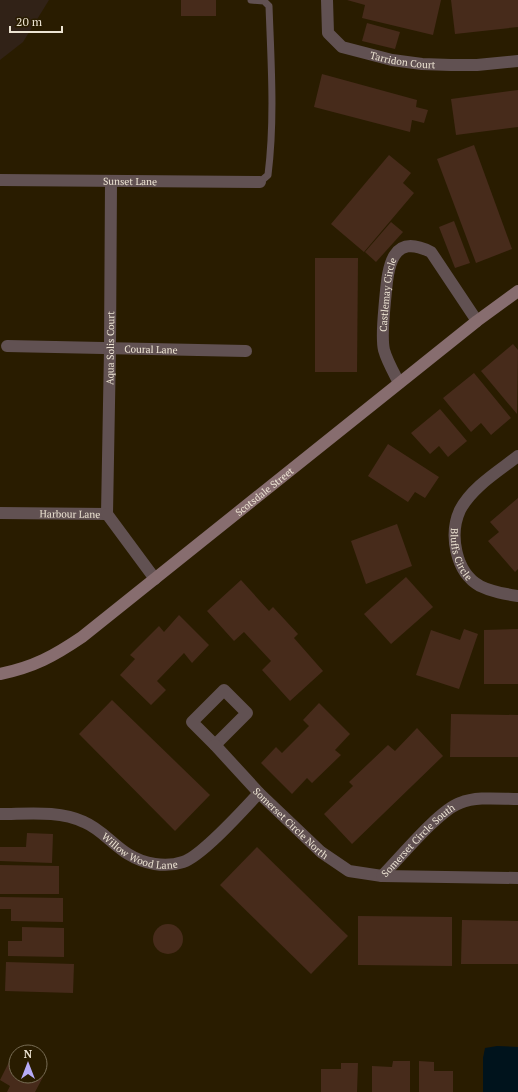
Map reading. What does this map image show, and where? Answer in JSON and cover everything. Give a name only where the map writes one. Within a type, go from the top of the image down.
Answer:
[{"type":"street","name":"Tarridon Court","points":[[327,0],[328,33],[342,47],[392,60],[422,64],[477,65],[518,61]]},
{"type":"street","name":"Sunset Lane","points":[[0,180],[260,182]]},
{"type":"street","name":"Aqua Solis Court","points":[[106,514],[110,349],[111,182]]},
{"type":"street","name":"Castlemay Circle","points":[[399,383],[384,349],[384,317],[388,270],[390,260],[398,251],[410,245],[421,247],[431,252],[476,321]]},
{"type":"street","name":"Scotsdale Street","points":[[0,674],[23,669],[55,656],[82,637],[476,321],[518,291]]},
{"type":"street","name":"Coural Lane","points":[[7,346],[246,351]]},
{"type":"street","name":"Bluffs Circle","points":[[518,456],[474,491],[460,510],[454,532],[457,552],[464,571],[479,585],[497,593],[518,596]]},
{"type":"street","name":"Harbour Lane","points":[[0,513],[106,514],[155,579]]},
{"type":"street","points":[[224,690],[247,713],[215,744],[192,722],[224,690]]},
{"type":"street","name":"Somerset Circle North","points":[[215,744],[259,793],[321,852],[349,871],[382,876]]},
{"type":"street","name":"Willow Wood Lane","points":[[0,814],[58,815],[84,821],[106,835],[127,854],[147,863],[166,865],[183,862],[198,854],[259,793]]},
{"type":"street","name":"Somerset Circle South","points":[[382,876],[445,811],[460,803],[477,799],[518,800]]},
{"type":"street","name":"Somerset Circle South","points":[[382,876],[518,878]]},
{"type":"lane","points":[[251,0],[264,1],[269,6],[272,72],[271,149],[268,175],[260,182]]},
{"type":"shaded area","points":[[0,0],[49,0],[23,42],[0,60]]},
{"type":"water","points":[[497,1046],[518,1047],[518,1092],[483,1092],[483,1058],[485,1048]]},
{"type":"building","points":[[181,0],[216,0],[216,16],[181,16]]},
{"type":"building","points":[[347,0],[441,0],[433,35],[362,18],[365,5]]},
{"type":"building","points":[[451,0],[518,0],[518,27],[455,34]]},
{"type":"building","points":[[367,23],[400,32],[395,49],[362,41]]},
{"type":"building","points":[[322,74],[417,100],[416,107],[428,110],[424,123],[412,120],[410,132],[314,107]]},
{"type":"building","points":[[518,90],[518,127],[456,135],[451,99]]},
{"type":"building","points":[[474,145],[512,249],[476,263],[437,159]]},
{"type":"building","points":[[389,155],[411,173],[403,183],[414,193],[364,252],[331,224]]},
{"type":"building","points":[[454,221],[470,263],[455,268],[439,227]]},
{"type":"building","points":[[391,222],[403,232],[376,262],[365,252]]},
{"type":"building","points":[[315,258],[358,258],[357,372],[315,372]]},
{"type":"building","points":[[513,344],[518,350],[517,414],[481,371]]},
{"type":"building","points":[[474,373],[511,418],[491,435],[481,423],[471,432],[443,398]]},
{"type":"building","points":[[440,409],[467,441],[448,457],[439,446],[430,454],[411,433]]},
{"type":"building","points":[[388,444],[439,477],[425,498],[415,492],[408,502],[368,476]]},
{"type":"building","points":[[518,498],[518,569],[515,572],[488,541],[499,532],[490,522]]},
{"type":"building","points":[[397,524],[412,566],[366,584],[351,541]]},
{"type":"building","points":[[406,577],[433,607],[391,644],[364,614]]},
{"type":"building","points":[[241,580],[269,611],[273,607],[298,634],[294,638],[323,671],[290,701],[262,670],[271,661],[244,632],[234,641],[207,611]]},
{"type":"building","points":[[179,615],[209,645],[192,663],[184,653],[157,681],[166,690],[151,705],[120,675],[135,659],[130,655],[159,626],[164,632]]},
{"type":"building","points":[[464,629],[478,634],[459,689],[416,675],[431,630],[460,640]]},
{"type":"building","points":[[518,629],[518,684],[484,684],[484,630]]},
{"type":"building","points":[[112,700],[210,795],[175,831],[79,734]]},
{"type":"building","points":[[319,703],[350,734],[335,750],[341,755],[312,783],[307,778],[292,794],[261,763],[276,747],[282,753],[309,726],[303,720]]},
{"type":"building","points":[[451,714],[518,715],[518,757],[450,757]]},
{"type":"building","points":[[417,728],[443,756],[352,844],[324,814],[353,786],[349,782],[388,745],[395,751]]},
{"type":"building","points":[[27,833],[53,834],[52,863],[0,861],[0,847],[26,847]]},
{"type":"building","points":[[257,847],[348,936],[311,974],[220,885]]},
{"type":"building","points":[[0,865],[59,866],[59,894],[0,894]]},
{"type":"building","points":[[0,897],[63,898],[63,922],[11,921],[11,909],[0,909]]},
{"type":"building","points":[[358,916],[452,917],[452,966],[358,965]]},
{"type":"building","points":[[462,920],[518,921],[518,964],[461,964]]},
{"type":"building","points":[[168,924],[178,929],[183,939],[178,949],[168,954],[158,949],[153,939],[158,929]]},
{"type":"building","points":[[22,927],[64,928],[64,957],[8,956],[8,941],[22,941]]},
{"type":"building","points":[[6,962],[74,964],[73,993],[5,991]]},
{"type":"building","points":[[393,1061],[410,1061],[410,1092],[372,1092],[372,1066],[392,1067]]},
{"type":"building","points":[[419,1061],[434,1062],[434,1071],[453,1071],[453,1092],[419,1092]]},
{"type":"building","points":[[341,1063],[358,1063],[357,1092],[321,1092],[321,1069],[341,1069]]},
{"type":"building","points":[[8,1064],[8,1084],[39,1084],[35,1092],[7,1092],[10,1086],[0,1080]]}]
